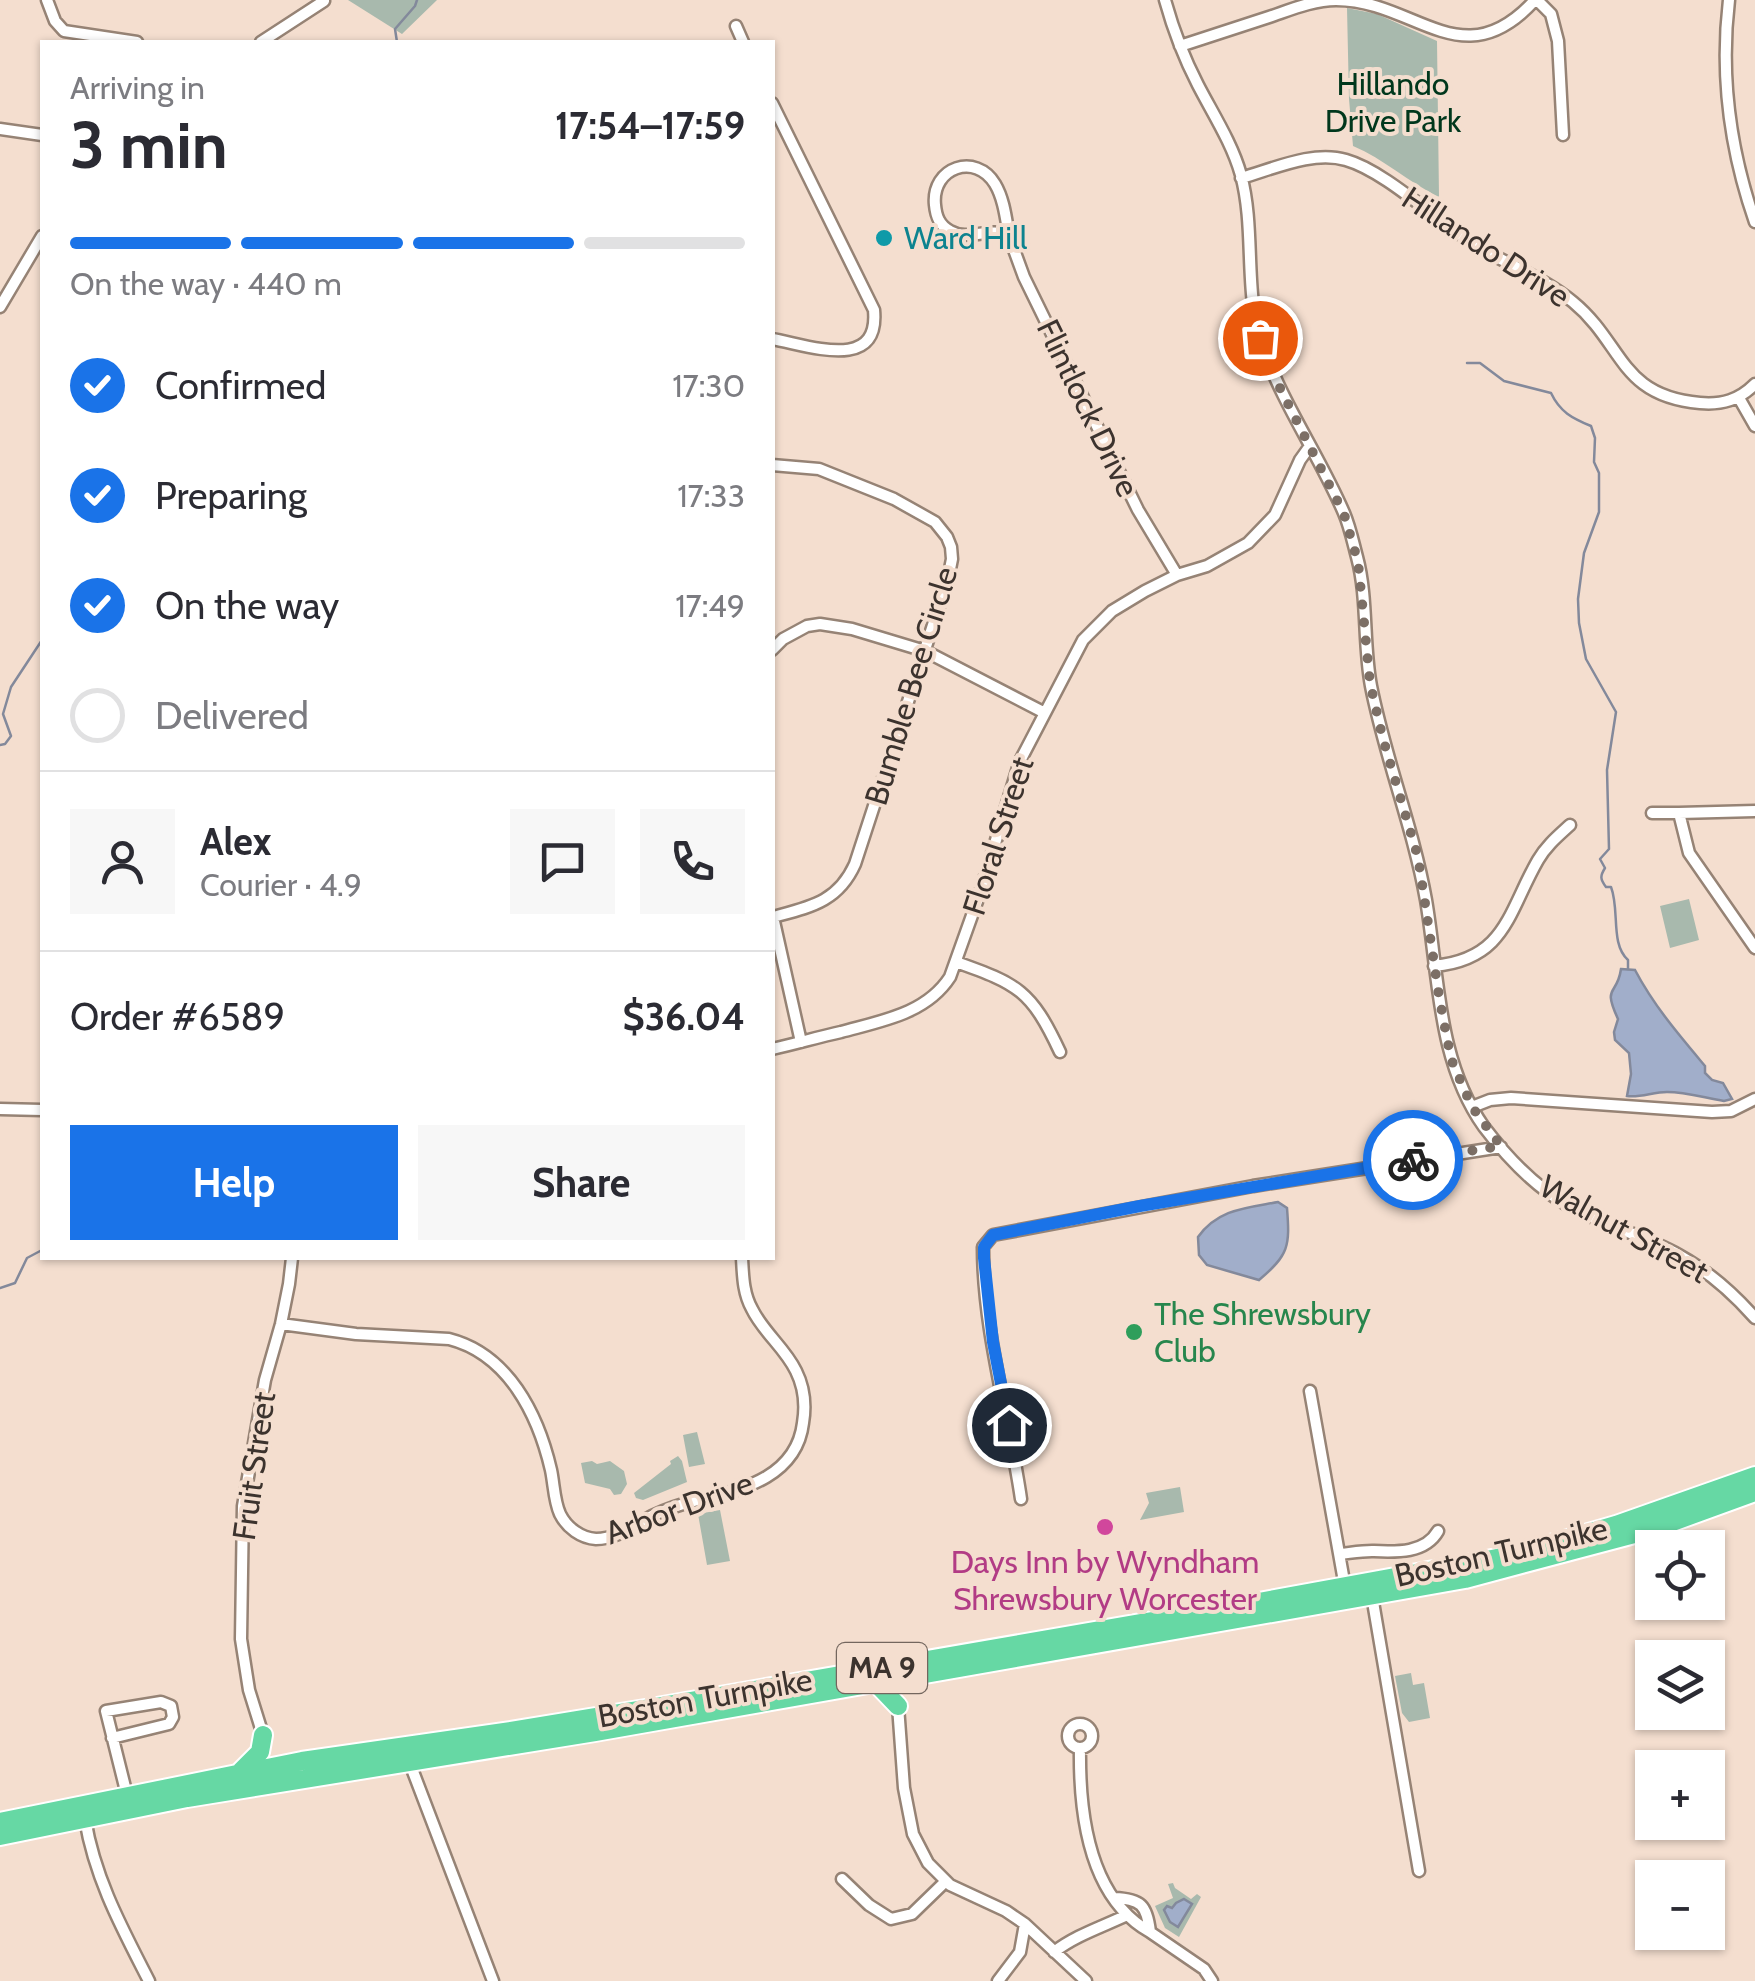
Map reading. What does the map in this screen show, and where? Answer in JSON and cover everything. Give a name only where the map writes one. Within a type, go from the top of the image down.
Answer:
[{"type":"highway","name":"Boston Turnpike","points":[[0,1822],[302,1761],[536,1727],[1516,1554],[1616,1525],[1755,1476]]},
{"type":"highway","name":"Boston Turnpike","points":[[0,1836],[170,1800],[594,1732],[1372,1596],[1527,1564],[1653,1529],[1755,1492]]},
{"type":"highway","points":[[898,1706],[907,1677]]},
{"type":"highway","points":[[876,1682],[898,1706]]},
{"type":"highway","points":[[263,1735],[280,1755],[302,1761]]},
{"type":"highway","points":[[237,1774],[256,1759],[263,1735]]},
{"type":"street","points":[[47,0],[55,21],[64,31],[124,40]]},
{"type":"street","name":"Walnut Street","points":[[1165,0],[1180,46],[1242,178],[1253,303],[1260,338],[1280,388],[1344,514],[1358,562],[1370,683],[1418,857],[1451,1059],[1472,1107],[1535,1182],[1564,1203],[1678,1254],[1728,1290],[1755,1318]]},
{"type":"street","points":[[1180,46],[1334,0],[1378,6],[1440,32],[1478,35],[1512,22],[1536,0],[1551,14],[1558,41],[1562,135]]},
{"type":"street","points":[[1728,0],[1726,91],[1740,174],[1755,222]]},
{"type":"street","points":[[264,40],[324,1]]},
{"type":"street","points":[[736,26],[742,40]]},
{"type":"street","points":[[775,109],[875,317],[870,339],[854,350],[840,352],[775,340]]},
{"type":"street","points":[[0,129],[40,135]]},
{"type":"street","name":"Hillando Drive","points":[[1242,178],[1316,158],[1346,160],[1364,167],[1476,245],[1568,298],[1649,389],[1674,400],[1704,404],[1739,398]]},
{"type":"street","name":"Flintlock Drive","points":[[1009,236],[996,231],[960,235],[943,226],[934,198],[943,176],[965,167],[982,170],[992,179],[1024,277],[1138,510],[1178,576]]},
{"type":"street","points":[[0,307],[40,239]]},
{"type":"street","points":[[1755,384],[1739,398],[1755,426]]},
{"type":"street","name":"Floral Street","points":[[775,1049],[907,1013],[945,985],[980,893],[1020,761],[1089,632],[1112,611],[1248,543],[1274,515],[1310,446]]},
{"type":"street","name":"Bumble Bee Circle","points":[[775,465],[839,475],[919,512],[942,529],[951,546],[952,559],[848,880],[820,902],[775,915]]},
{"type":"street","points":[[775,647],[807,626],[852,629],[925,651],[1045,713]]},
{"type":"street","points":[[1652,813],[1755,811]]},
{"type":"street","points":[[1678,813],[1689,853],[1755,948]]},
{"type":"street","points":[[1434,966],[1469,960],[1488,947],[1502,931],[1539,856],[1570,826]]},
{"type":"street","points":[[775,929],[801,1042]]},
{"type":"street","points":[[956,962],[1000,978],[1024,994],[1042,1017],[1060,1052]]},
{"type":"street","points":[[1472,1107],[1511,1098],[1712,1112],[1732,1110],[1755,1099]]},
{"type":"street","points":[[0,1109],[40,1110]]},
{"type":"street","points":[[1021,1499],[986,1287],[984,1247],[993,1235],[1234,1189],[1501,1146]]},
{"type":"street","name":"Fruit Street","points":[[263,1735],[249,1690],[242,1639],[243,1506],[292,1260]]},
{"type":"street","name":"Arbor Drive","points":[[281,1324],[356,1334],[449,1339],[484,1353],[510,1378],[528,1406],[547,1453],[560,1514],[581,1536],[604,1538],[625,1532],[668,1509],[756,1482],[779,1469],[796,1449],[805,1408],[800,1379],[754,1314],[744,1286],[742,1260]]},
{"type":"street","points":[[1310,1391],[1346,1587]]},
{"type":"street","points":[[1340,1554],[1418,1548],[1438,1531]]},
{"type":"street","points":[[1372,1596],[1419,1871]]},
{"type":"street","points":[[112,1738],[169,1724],[173,1716],[171,1706],[161,1702],[106,1711],[112,1738],[127,1795]]},
{"type":"street","points":[[898,1706],[912,1834],[928,1863],[965,1893],[1026,1924],[1086,1981]]},
{"type":"street","points":[[1080,1748],[1080,1782],[1090,1844],[1100,1874],[1127,1915],[1204,1970],[1212,1981]]},
{"type":"street","points":[[410,1761],[492,1981]]},
{"type":"street","points":[[85,1819],[108,1899],[150,1981]]},
{"type":"street","points":[[842,1880],[890,1918],[912,1914],[946,1881]]},
{"type":"street","points":[[1114,1898],[1140,1903],[1150,1932]]},
{"type":"street","points":[[1054,1952],[1074,1937],[1127,1915]]},
{"type":"street","points":[[998,1981],[1020,1952],[1026,1924]]},
{"type":"street","points":[[1020,1952],[1044,1942]]},
{"type":"green space","points":[[348,0],[437,0],[402,34]]},
{"type":"green space","name":"Hillando Drive Park","points":[[1347,8],[1377,14],[1437,41],[1439,197],[1353,146]]},
{"type":"green space","points":[[1689,899],[1699,940],[1670,948],[1660,906]]},
{"type":"green space","points":[[697,1432],[705,1464],[689,1467],[683,1435]]},
{"type":"green space","points":[[678,1456],[687,1482],[643,1500],[636,1498],[634,1493]]},
{"type":"green space","points":[[610,1461],[624,1471],[627,1484],[621,1494],[614,1495],[610,1489],[585,1483],[581,1463]]},
{"type":"green space","points":[[1180,1487],[1184,1512],[1140,1520],[1149,1503],[1146,1493]]},
{"type":"green space","points":[[720,1510],[730,1561],[707,1565],[698,1514]]},
{"type":"green space","points":[[1411,1673],[1413,1685],[1424,1683],[1430,1718],[1409,1722],[1402,1713],[1395,1676]]},
{"type":"green space","points":[[1173,1883],[1191,1899],[1197,1894],[1201,1897],[1179,1937],[1165,1928],[1155,1906],[1173,1898],[1168,1884]]},
{"type":"water","points":[[1621,969],[1635,970],[1705,1066],[1705,1073],[1723,1083],[1732,1099],[1667,1092],[1627,1096],[1629,1053],[1615,1040],[1618,1019],[1611,995]]},
{"type":"water","points":[[1278,1202],[1287,1208],[1287,1241],[1282,1256],[1259,1280],[1207,1265],[1199,1255],[1198,1237],[1214,1221],[1234,1211]]},
{"type":"water","points":[[1184,1899],[1192,1904],[1178,1927],[1164,1910]]},
{"type":"waterway","points":[[397,40],[395,29],[417,0]]},
{"type":"waterway","points":[[1467,363],[1480,363],[1504,381],[1551,393],[1567,414],[1591,426],[1595,438],[1599,512],[1584,553],[1579,623],[1586,659],[1616,712],[1607,770],[1609,849],[1600,859],[1605,868],[1602,880],[1614,896],[1617,936],[1628,969]]},
{"type":"waterway","points":[[0,745],[11,736],[3,714],[11,687],[40,643]]},
{"type":"waterway","points":[[0,1288],[15,1283],[27,1258],[40,1251]]},
{"type":"way so far","points":[[1260,338],[1280,388],[1344,514],[1361,581],[1370,683],[1418,857],[1451,1059],[1472,1107],[1501,1146],[1413,1160]]},
{"type":"place","name":"Ward Hill","points":[[884,238]]},
{"type":"place","name":"The Shrewsbury Club","points":[[1134,1332]]},
{"type":"place","name":"Days Inn by Wyndham Shrewsbury Worcester","points":[[1105,1527]]},
{"type":"route","points":[[1009,1425],[986,1287],[984,1247],[993,1235],[1413,1160]]}]
